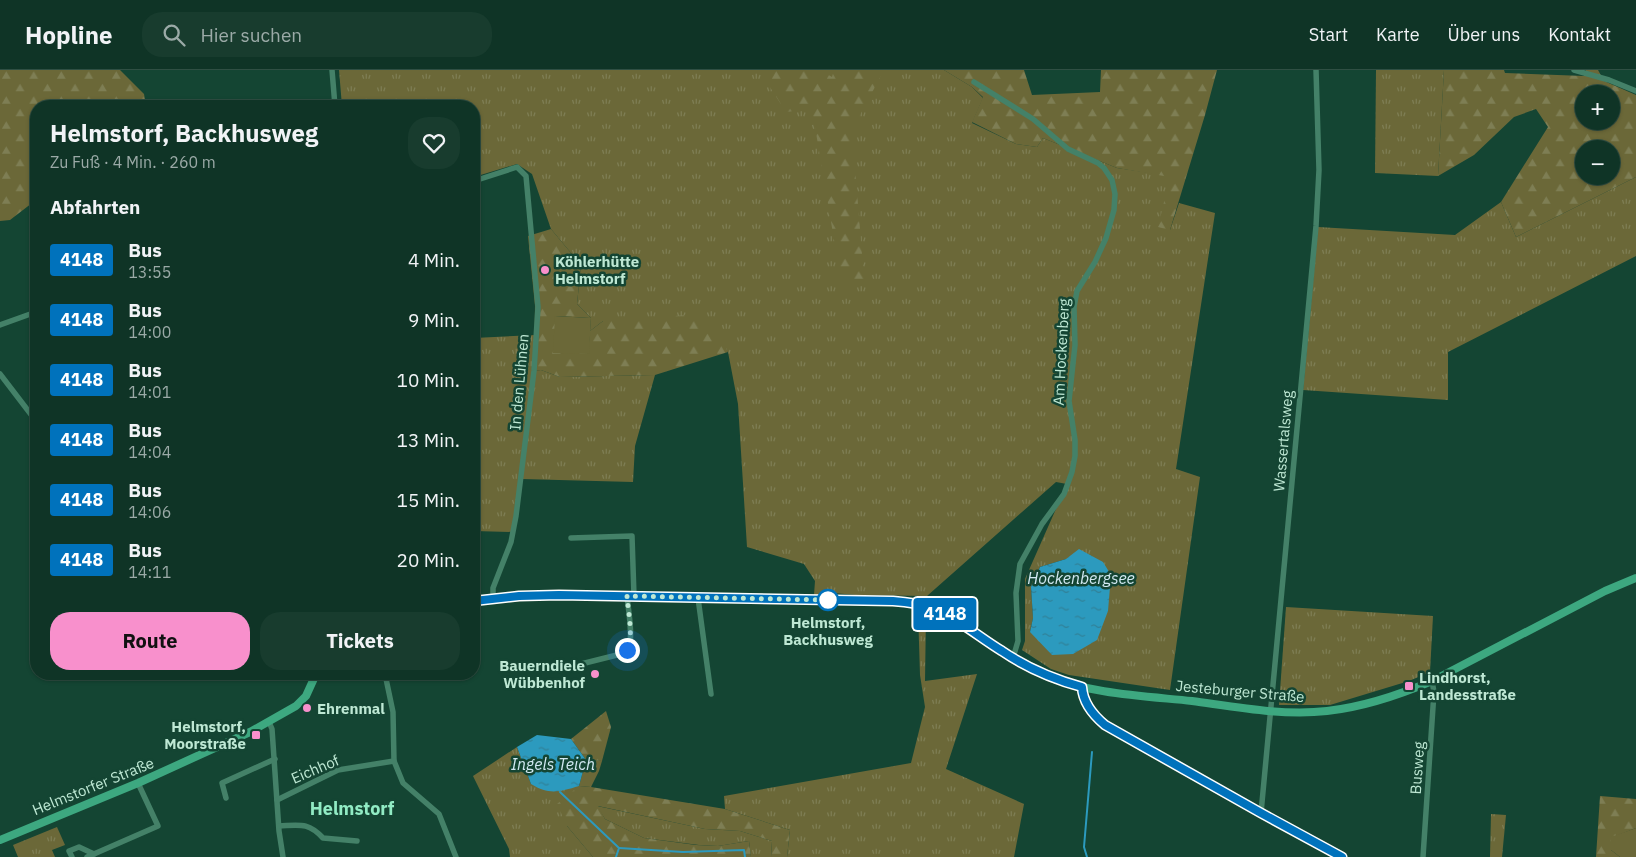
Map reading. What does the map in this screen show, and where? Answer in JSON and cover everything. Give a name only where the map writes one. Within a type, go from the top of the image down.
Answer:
[{"type":"main road","name":"Jesteburger Straße","points":[[1082,687],[1270,711],[1326,711],[1353,707],[1395,696],[1432,681],[1604,591],[1636,578]]},
{"type":"main road","points":[[480,600],[559,595],[893,601],[913,603],[947,615],[1013,658],[1042,674],[1082,687]]},
{"type":"main road","name":"Helmstorfer Straße","points":[[0,840],[138,783],[204,754],[269,722],[296,706],[306,696],[313,680]]},
{"type":"street","points":[[332,70],[334,100]]},
{"type":"street","name":"Wassertalsweg","points":[[1261,813],[1316,226],[1319,170],[1316,70]]},
{"type":"street","points":[[1574,70],[1609,80],[1636,91]]},
{"type":"street","name":"Am Hockenberg","points":[[974,82],[1033,118],[1068,149],[1098,163],[1112,180],[1115,194],[1114,210],[1106,238],[1095,262],[1077,291],[1074,307],[1075,345],[1069,401],[1075,440],[1072,472],[1064,494],[1042,524],[1020,564],[1016,593],[1018,641],[1013,658]]},
{"type":"street","name":"In den Lühnen","points":[[480,179],[517,168],[526,176],[538,307],[534,370],[516,516],[511,542],[493,588],[493,598]]},
{"type":"street","points":[[0,325],[30,314]]},
{"type":"street","points":[[0,374],[30,413]]},
{"type":"street","points":[[565,668],[621,654],[629,647],[630,636],[632,536],[571,538]]},
{"type":"street","points":[[698,598],[711,694]]},
{"type":"street","points":[[386,680],[393,712],[394,761],[403,783],[439,814],[456,857]]},
{"type":"street","name":"Busweg","points":[[1423,857],[1434,692],[1432,681]]},
{"type":"street","points":[[1082,687],[1092,714],[1105,725],[1342,857]]},
{"type":"street","points":[[269,722],[272,729],[283,857]]},
{"type":"street","points":[[226,798],[222,783],[275,758]]},
{"type":"street","name":"Eichhof","points":[[277,800],[338,770],[394,761]]},
{"type":"street","points":[[87,857],[158,826],[138,783]]},
{"type":"street","points":[[279,826],[304,825],[314,828],[323,838],[357,841]]},
{"type":"street","points":[[72,857],[70,851],[79,847],[94,854]]},
{"type":"green space","points":[[0,70],[120,70],[144,94],[145,100],[30,100],[30,205],[10,220],[0,221]]},
{"type":"green space","points":[[339,70],[944,70],[972,87],[983,98],[972,123],[1016,144],[1037,147],[1043,138],[1117,168],[1171,176],[1170,230],[1179,203],[1215,213],[1176,469],[1200,477],[1170,690],[1069,675],[1051,669],[1022,650],[1025,641],[1025,579],[1067,484],[1056,482],[927,596],[856,595],[822,592],[814,595],[815,581],[804,564],[747,547],[738,404],[728,352],[721,343],[603,321],[590,331],[591,318],[577,304],[581,265],[551,229],[532,174],[517,164],[480,175],[480,100],[342,100]],"holes":[[[1066,559],[1108,610],[1102,623],[1030,632],[1033,618],[1031,587],[1040,567]]]},
{"type":"green space","points":[[759,70],[820,70],[832,77],[834,70],[884,70],[852,130],[864,279],[841,281],[812,109],[786,112]]},
{"type":"green space","points":[[944,70],[1024,70],[1032,95],[1100,92],[1101,70],[1217,70],[1170,230],[1158,227],[1170,177],[1117,168],[1043,138],[1037,147],[1016,144],[972,122],[983,97],[972,87]]},
{"type":"green space","points":[[1376,70],[1444,70],[1438,176],[1375,173]]},
{"type":"green space","points":[[1444,70],[1504,70],[1505,73],[1584,76],[1586,70],[1598,70],[1604,81],[1613,85],[1575,85],[1575,130],[1620,130],[1620,88],[1636,95],[1636,177],[1620,185],[1516,237],[1501,202],[1548,127],[1536,109],[1514,117],[1474,155],[1438,176]]},
{"type":"green space","points":[[1636,177],[1636,256],[1448,352],[1448,400],[1303,390],[1318,227],[1455,235],[1501,202],[1516,237]]},
{"type":"green space","points":[[551,229],[581,265],[577,304],[591,318],[555,316],[588,354],[590,331],[603,321],[688,315],[713,326],[728,352],[655,375],[560,377],[541,370],[534,371],[535,306],[528,236]]},
{"type":"green space","points":[[555,316],[591,318],[589,354],[553,353]]},
{"type":"green space","points":[[535,335],[534,371],[541,370],[560,377],[655,375],[635,446],[633,482],[522,479],[513,532],[480,531],[480,338]]},
{"type":"green space","points":[[1286,607],[1433,616],[1430,672],[1409,681],[1330,705],[1279,705]]},
{"type":"green space","points":[[918,610],[926,613],[925,681],[977,674],[946,769],[1024,804],[1014,857],[787,857],[790,830],[725,809],[724,796],[911,763],[925,707],[920,675]]},
{"type":"green space","points":[[606,711],[611,727],[602,761],[586,760],[571,739]]},
{"type":"green space","points":[[517,747],[531,784],[579,786],[567,826],[593,857],[510,857],[509,849],[473,776]]},
{"type":"green space","points":[[586,760],[602,761],[591,787],[579,786]]},
{"type":"green space","points":[[579,786],[725,809],[790,830],[787,857],[771,857],[772,841],[740,831],[705,829],[598,806],[605,819],[644,838],[718,846],[749,841],[751,857],[593,857],[567,826],[557,804]]},
{"type":"green space","points":[[1600,796],[1636,799],[1636,828],[1611,838],[1611,850],[1620,857],[1596,857]]},
{"type":"green space","points":[[597,806],[705,829],[740,831],[772,841],[771,857],[751,857],[749,841],[718,846],[644,838],[605,819]]},
{"type":"green space","points":[[1491,814],[1506,815],[1502,857],[1490,857]]},
{"type":"green space","points":[[57,827],[65,845],[52,850],[55,857],[18,857],[13,845]]},
{"type":"green space","points":[[1636,828],[1636,857],[1620,857],[1611,850],[1611,837]]},
{"type":"water","name":"Hockenbergsee","points":[[1079,549],[1103,562],[1111,575],[1108,611],[1097,640],[1073,654],[1052,655],[1030,632],[1033,618],[1031,587],[1040,567],[1066,559]]},
{"type":"water","name":"Ingels Teich","points":[[537,735],[571,739],[586,760],[579,786],[566,790],[549,791],[531,784],[517,747]]},
{"type":"waterway","points":[[1087,857],[1084,847],[1092,752]]},
{"type":"waterway","points":[[560,792],[619,848],[616,857]]},
{"type":"waterway","points":[[619,848],[683,852],[744,850],[745,857]]},
{"type":"bus line","name":"4148","points":[[480,600],[519,596],[559,595],[893,601],[913,603],[930,608],[947,615],[1013,658],[1042,674],[1082,687],[1082,693],[1092,714],[1105,725],[1342,857]]},
{"type":"place","name":"Köhlerhütte Helmstorf","points":[[545,270]]},
{"type":"place","name":"Helmstorf, Backhusweg","points":[[828,600]]},
{"type":"place","name":"Bauerndiele Wübbenhof","points":[[595,674]]},
{"type":"place","name":"Lindhorst, Landesstraße","points":[[1409,686]]},
{"type":"place","name":"Ehrenmal","points":[[307,708]]},
{"type":"place","name":"Helmstorf, Moorstraße","points":[[256,735]]},
{"type":"district","name":"Helmstorf","points":[[352,808]]},
{"type":"route","points":[[627,650],[630,636],[627,596],[828,600]]}]
